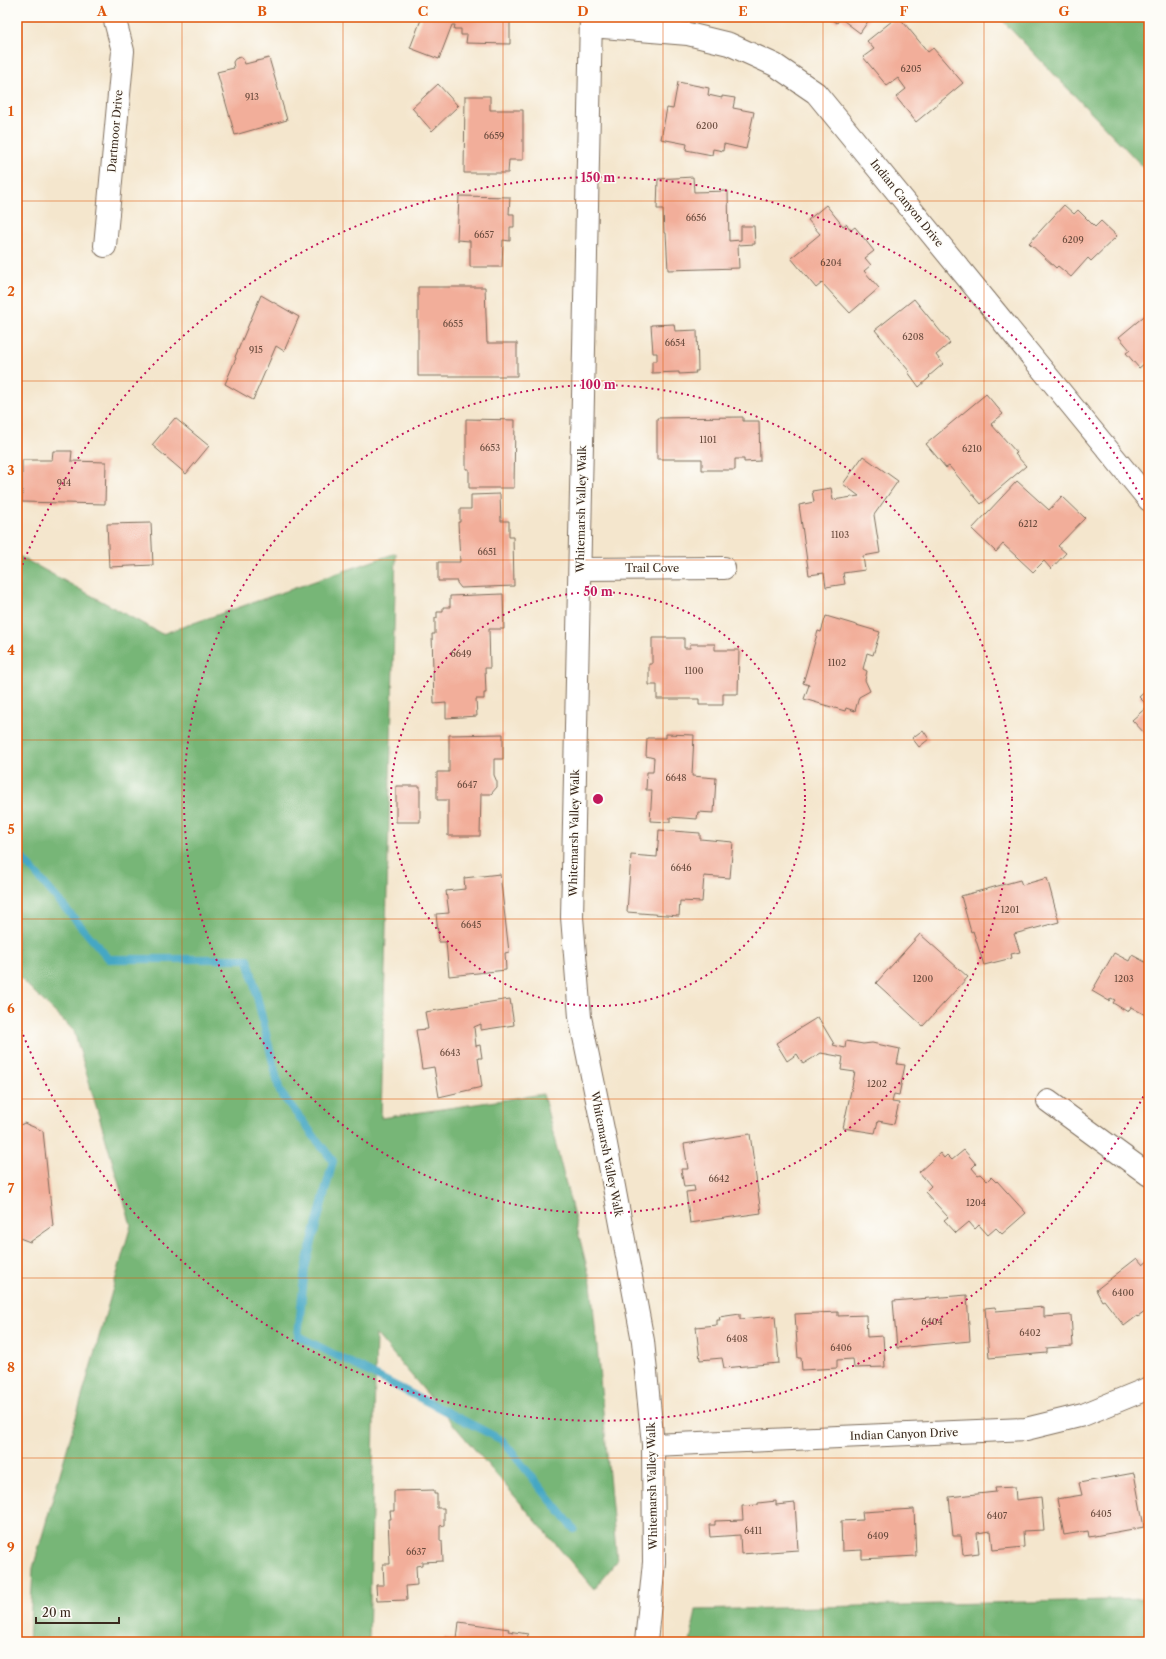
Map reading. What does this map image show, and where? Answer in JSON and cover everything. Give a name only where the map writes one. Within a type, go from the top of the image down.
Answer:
[{"type":"street","name":"Dartmoor Drive","points":[[105,246],[123,51],[114,17]]},
{"type":"street","name":"Indian Canyon Drive","points":[[591,22],[688,34],[730,44],[775,65],[816,93],[1149,500]]},
{"type":"street","name":"Whitemarsh Valley Walk","points":[[591,22],[572,917],[580,1017],[605,1139],[643,1341],[653,1445],[654,1562],[646,1642]]},
{"type":"street","name":"Trail Cove","points":[[580,569],[724,568]]},
{"type":"street","points":[[1048,1101],[1149,1175]]},
{"type":"street","name":"Indian Canyon Drive","points":[[653,1445],[1026,1429],[1083,1415],[1149,1388]]},
{"type":"green space","points":[[999,17],[1149,17],[1149,173]]},
{"type":"green space","points":[[396,553],[381,1118],[543,1094],[591,1283],[617,1561],[594,1589],[376,1334],[369,1642],[29,1642],[33,1568],[131,1225],[74,1031],[17,975],[17,555],[162,634]]},
{"type":"green space","points":[[1149,1599],[1149,1642],[690,1642],[696,1610]]},
{"type":"building","points":[[422,17],[510,17],[510,44],[466,43],[467,35],[461,35],[461,29],[454,29],[455,25],[452,25],[439,59],[410,48]]},
{"type":"building","points":[[829,17],[871,17],[860,33],[840,18],[837,23]]},
{"type":"building","points":[[899,17],[928,52],[933,48],[963,83],[916,122],[896,97],[906,89],[898,78],[887,86],[863,57],[874,49],[867,41]]},
{"type":"building","points":[[240,57],[243,59],[245,64],[269,58],[287,120],[235,135],[217,72],[234,68],[233,62],[235,59]]},
{"type":"building","points":[[678,82],[709,88],[708,95],[722,98],[722,96],[735,98],[733,108],[754,112],[746,149],[724,144],[723,151],[713,149],[712,155],[686,150],[687,144],[661,139],[667,108],[673,109]]},
{"type":"building","points":[[438,84],[458,106],[432,131],[412,108]]},
{"type":"building","points":[[465,96],[490,96],[490,110],[523,110],[523,160],[509,160],[508,173],[464,173]]},
{"type":"building","points":[[693,177],[694,192],[728,191],[729,241],[741,240],[741,226],[754,226],[755,244],[738,245],[739,268],[668,270],[663,209],[657,209],[658,179]]},
{"type":"building","points":[[459,196],[510,197],[509,214],[514,214],[514,227],[510,227],[510,241],[503,240],[502,267],[470,267],[470,241],[457,240]]},
{"type":"building","points":[[826,205],[843,226],[846,224],[851,230],[855,227],[874,251],[865,258],[871,265],[864,271],[879,288],[850,313],[822,283],[816,288],[791,258],[820,234],[808,220]]},
{"type":"building","points":[[1064,205],[1074,214],[1078,210],[1095,227],[1101,221],[1117,236],[1091,261],[1088,258],[1071,277],[1058,266],[1056,268],[1029,243]]},
{"type":"building","points":[[418,287],[485,287],[487,343],[517,343],[517,376],[418,376]]},
{"type":"building","points":[[261,295],[299,317],[284,351],[276,346],[253,400],[225,384]]},
{"type":"building","points":[[914,299],[950,343],[936,355],[943,364],[919,387],[908,372],[909,371],[875,330]]},
{"type":"building","points":[[1149,312],[1149,360],[1139,368],[1126,353],[1130,350],[1119,337]]},
{"type":"building","points":[[674,324],[675,331],[697,330],[698,371],[695,371],[696,373],[679,374],[679,372],[652,373],[652,361],[657,361],[657,353],[653,353],[651,325]]},
{"type":"building","points":[[986,394],[1003,414],[991,424],[1017,453],[1015,454],[1026,466],[981,504],[949,466],[946,468],[926,444]]},
{"type":"building","points":[[743,417],[743,421],[759,421],[760,461],[744,462],[744,459],[735,459],[735,470],[702,470],[702,459],[657,459],[657,418]]},
{"type":"building","points":[[175,418],[209,446],[186,474],[152,445]]},
{"type":"building","points":[[466,419],[515,420],[514,488],[469,488],[469,469],[466,469]]},
{"type":"building","points":[[53,451],[72,451],[71,461],[106,462],[105,504],[22,502],[22,460],[52,460]]},
{"type":"building","points":[[863,456],[898,481],[874,515],[880,553],[863,556],[865,570],[843,573],[845,584],[826,587],[824,573],[809,575],[799,505],[814,502],[812,491],[831,488],[833,500],[859,496],[843,484]]},
{"type":"building","points":[[1017,481],[1049,510],[1062,496],[1085,518],[1058,546],[1066,553],[1051,569],[1044,561],[1033,572],[1003,544],[996,552],[972,529]]},
{"type":"building","points":[[500,494],[501,521],[509,521],[509,537],[513,537],[514,586],[461,588],[457,581],[438,581],[438,562],[460,562],[458,522],[460,522],[460,509],[471,509],[471,495]]},
{"type":"building","points":[[151,523],[153,565],[109,567],[107,524]]},
{"type":"building","points":[[503,594],[504,629],[489,629],[490,668],[485,668],[486,693],[484,693],[484,699],[476,699],[477,716],[446,718],[446,703],[434,704],[432,634],[435,634],[435,618],[437,618],[437,612],[443,612],[443,607],[450,607],[450,596]]},
{"type":"building","points":[[826,616],[880,632],[873,655],[867,653],[863,669],[867,671],[865,680],[870,691],[859,697],[855,711],[846,708],[845,711],[804,699],[809,685],[803,683],[818,631],[821,632]]},
{"type":"building","points":[[652,638],[684,638],[684,648],[690,648],[690,644],[715,644],[715,650],[739,650],[738,694],[723,694],[723,705],[699,705],[699,699],[657,699],[657,685],[649,685],[649,664],[652,664]]},
{"type":"building","points":[[1149,688],[1149,738],[1132,720],[1148,706],[1139,697]]},
{"type":"building","points":[[923,730],[929,739],[919,747],[912,738]]},
{"type":"building","points":[[503,734],[503,759],[494,759],[494,775],[497,782],[497,787],[491,794],[481,794],[480,836],[448,836],[448,800],[437,800],[437,772],[449,772],[449,735]]},
{"type":"building","points":[[666,734],[694,735],[692,776],[716,778],[714,813],[698,812],[697,819],[670,817],[670,822],[650,821],[652,790],[646,790],[647,772],[653,772],[654,758],[646,756],[647,738],[666,738]]},
{"type":"building","points":[[396,786],[420,786],[420,822],[396,822]]},
{"type":"building","points":[[659,830],[700,833],[700,839],[733,842],[730,878],[704,876],[702,902],[680,901],[679,916],[627,912],[631,855],[657,857]]},
{"type":"building","points":[[500,874],[509,952],[505,953],[506,970],[449,976],[446,942],[439,942],[436,914],[449,913],[446,891],[465,889],[464,878]]},
{"type":"building","points":[[1047,878],[1059,922],[1014,934],[1020,952],[1011,954],[1012,958],[984,965],[973,931],[971,932],[961,896],[1020,880],[1022,885]]},
{"type":"building","points":[[920,934],[968,977],[923,1026],[876,983]]},
{"type":"building","points":[[1114,953],[1129,961],[1132,955],[1149,964],[1149,1017],[1131,1007],[1128,1012],[1113,1003],[1115,1000],[1111,998],[1109,1001],[1092,991]]},
{"type":"building","points":[[510,999],[514,1025],[481,1030],[481,1024],[474,1027],[476,1046],[480,1045],[482,1058],[478,1058],[482,1087],[439,1097],[434,1067],[422,1069],[416,1030],[428,1029],[425,1012]]},
{"type":"building","points":[[818,1017],[834,1044],[833,1045],[845,1048],[846,1041],[863,1044],[872,1043],[900,1049],[897,1064],[905,1065],[899,1095],[894,1094],[892,1102],[899,1103],[894,1124],[878,1121],[875,1133],[843,1128],[855,1072],[841,1070],[843,1057],[821,1053],[803,1064],[797,1054],[787,1061],[776,1043]]},
{"type":"building","points":[[24,1123],[43,1131],[53,1226],[30,1242],[17,1237],[17,1127]]},
{"type":"building","points":[[750,1134],[761,1213],[690,1223],[686,1192],[695,1191],[694,1186],[684,1187],[681,1169],[688,1169],[684,1144]]},
{"type":"building","points":[[964,1150],[976,1164],[972,1168],[978,1175],[980,1174],[987,1181],[991,1177],[996,1182],[997,1181],[1026,1213],[1002,1234],[996,1228],[988,1235],[979,1225],[975,1229],[969,1222],[956,1233],[944,1220],[948,1217],[925,1192],[931,1186],[919,1172],[940,1153],[944,1158],[947,1155],[952,1160]]},
{"type":"building","points":[[1137,1258],[1143,1265],[1149,1260],[1149,1309],[1124,1326],[1104,1300],[1102,1301],[1096,1290]]},
{"type":"building","points":[[967,1295],[970,1341],[897,1348],[893,1301]]},
{"type":"building","points":[[995,1307],[996,1311],[1044,1307],[1044,1317],[1071,1315],[1073,1346],[1047,1348],[1047,1353],[989,1358],[985,1308]]},
{"type":"building","points":[[838,1312],[838,1316],[866,1315],[867,1337],[883,1336],[885,1367],[854,1368],[853,1359],[837,1360],[837,1368],[802,1370],[801,1358],[798,1358],[795,1314]]},
{"type":"building","points":[[740,1314],[740,1319],[775,1316],[779,1363],[724,1368],[722,1358],[700,1360],[696,1327],[717,1325],[717,1320],[720,1320],[719,1317]]},
{"type":"building","points":[[1134,1473],[1144,1527],[1089,1537],[1088,1531],[1064,1535],[1057,1499],[1082,1495],[1079,1483]]},
{"type":"building","points":[[1015,1487],[1016,1500],[1041,1497],[1044,1530],[1023,1531],[1024,1547],[993,1550],[991,1531],[977,1533],[979,1553],[963,1555],[961,1536],[953,1536],[949,1497],[996,1492],[995,1488]]},
{"type":"building","points":[[434,1490],[434,1494],[437,1494],[437,1508],[444,1508],[444,1525],[440,1526],[440,1541],[442,1541],[443,1561],[422,1562],[422,1565],[416,1566],[417,1585],[406,1586],[407,1600],[377,1601],[376,1585],[384,1585],[383,1564],[390,1564],[388,1519],[391,1519],[390,1511],[394,1511],[394,1491]]},
{"type":"building","points":[[776,1501],[776,1505],[795,1503],[798,1550],[741,1554],[740,1535],[710,1537],[709,1525],[715,1525],[715,1521],[743,1520],[742,1506],[758,1505],[758,1503]]},
{"type":"building","points":[[914,1509],[916,1556],[862,1559],[862,1550],[842,1551],[841,1521],[863,1520],[862,1512]]},
{"type":"building","points":[[459,1622],[509,1629],[508,1631],[528,1634],[527,1642],[444,1642],[444,1637],[457,1639]]},
{"type":"waterway","points":[[17,852],[109,959],[248,959],[280,1092],[333,1161],[305,1268],[298,1336],[502,1440],[574,1529]]}]
